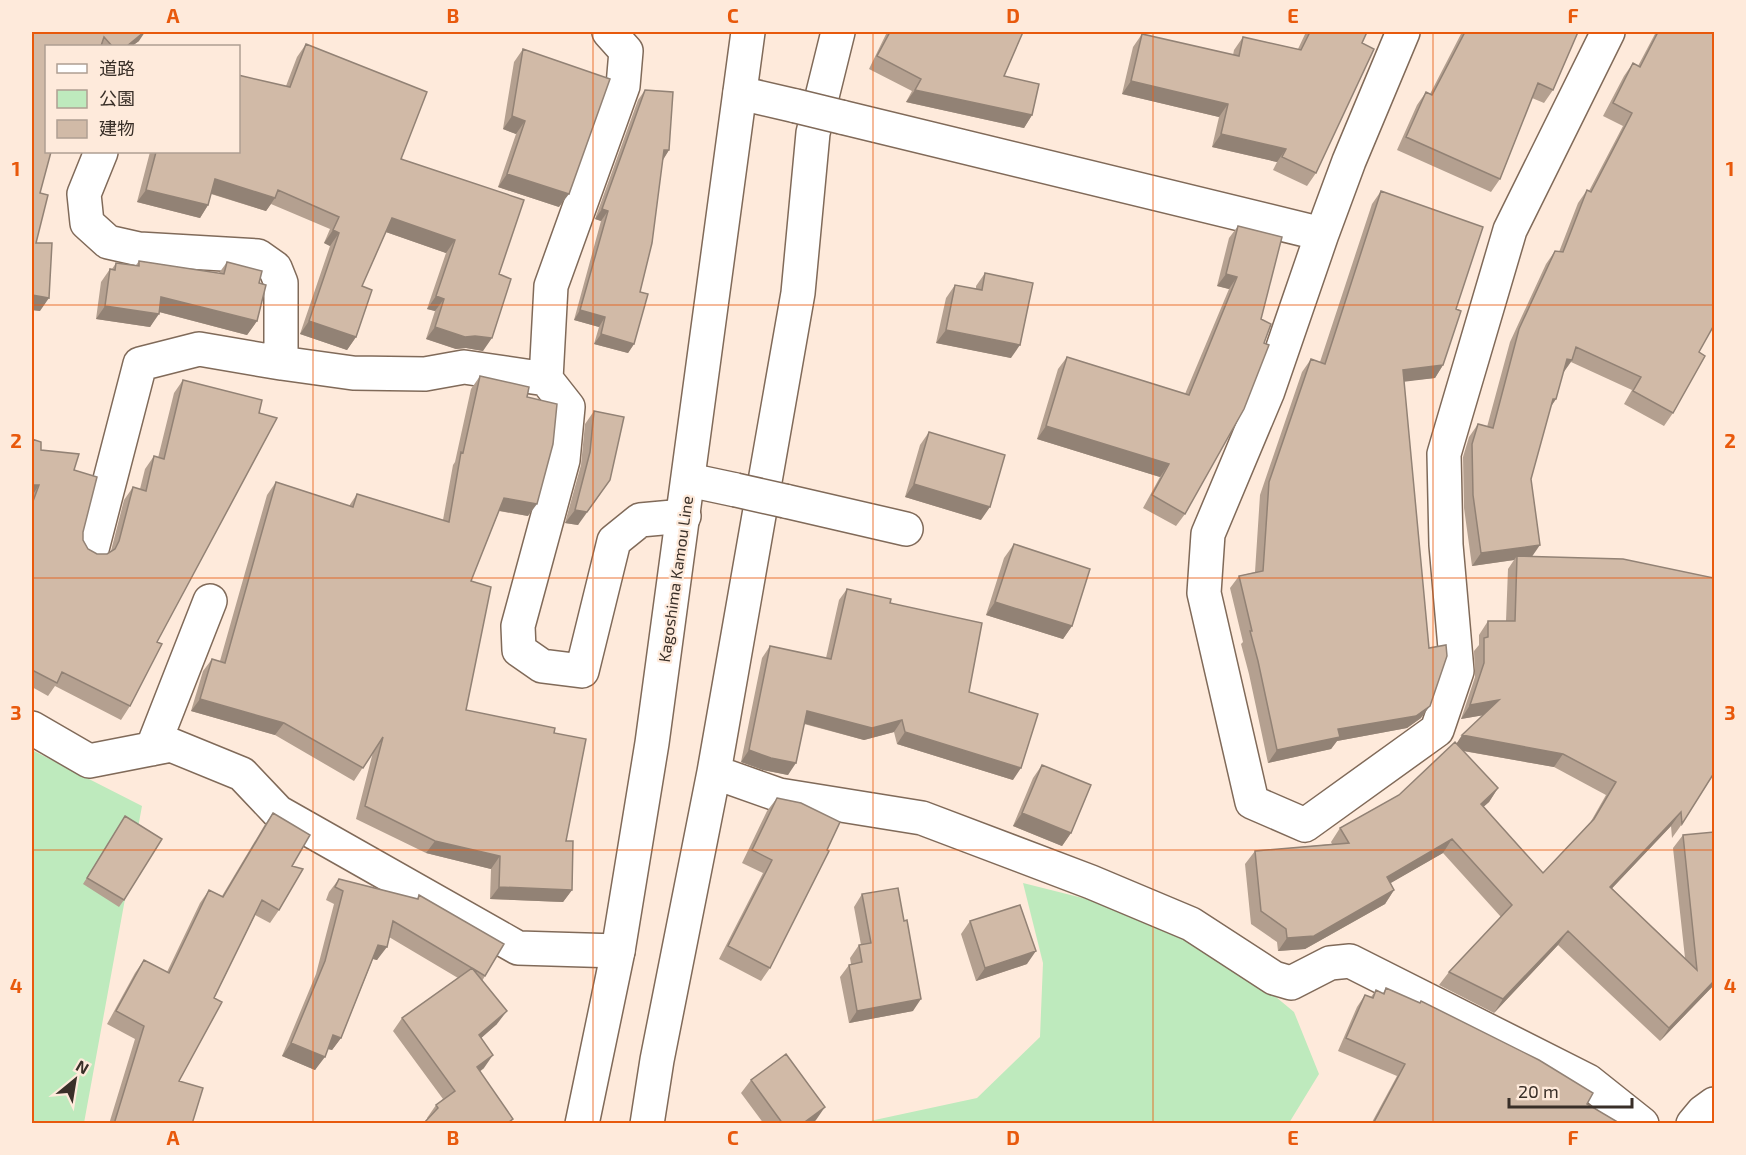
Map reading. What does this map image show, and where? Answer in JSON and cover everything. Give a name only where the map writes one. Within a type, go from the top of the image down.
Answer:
[{"type":"street","points":[[609,32],[626,51],[623,86],[550,286],[546,379],[568,407],[563,460],[518,626],[519,650],[542,666],[582,671],[614,540],[640,520],[684,516]]},
{"type":"street","name":"Kagoshima Kamou Line","points":[[582,1124],[618,951],[652,743],[748,32]]},
{"type":"street","points":[[647,1124],[657,1060],[714,772],[798,293],[813,133],[838,32]]},
{"type":"street","points":[[1404,32],[1349,161],[1268,391],[1208,534],[1204,593],[1252,802],[1305,825],[1437,730],[1457,670],[1446,545],[1444,454],[1510,230],[1608,32]]},
{"type":"street","points":[[740,93],[1322,234]]},
{"type":"street","points":[[101,153],[84,194],[87,223],[108,242],[140,249],[258,256],[274,268],[281,283],[281,363]]},
{"type":"street","points":[[92,549],[140,364],[199,349],[353,373],[424,374],[464,367],[546,379]]},
{"type":"street","points":[[689,480],[906,529]]},
{"type":"street","points":[[152,749],[210,601]]},
{"type":"street","points":[[32,728],[88,761],[171,745],[242,774],[278,812],[518,948],[618,951]]},
{"type":"street","points":[[714,772],[779,795],[922,818],[1091,882],[1191,924],[1274,978],[1291,982],[1330,963],[1350,961],[1588,1081],[1642,1124]]},
{"type":"street","points":[[1693,1124],[1714,1104]]},
{"type":"green space","points":[[32,750],[142,806],[84,1123],[32,1123]]},
{"type":"green space","points":[[1023,883],[1190,925],[1294,1012],[1319,1074],[1289,1123],[856,1124],[977,1098],[1040,1037],[1043,963]]},
{"type":"building","points":[[32,32],[144,32],[128,45],[111,45],[104,37],[101,45],[45,45],[45,153],[51,153],[40,193],[48,195],[36,243],[52,243],[49,298],[32,295]]},
{"type":"building","points":[[890,32],[1023,32],[1004,76],[1039,84],[1032,115],[915,90],[921,79],[877,56]]},
{"type":"building","points":[[1310,32],[1367,32],[1362,43],[1374,49],[1316,173],[1282,157],[1286,149],[1221,134],[1228,104],[1131,81],[1142,34],[1239,56],[1243,37],[1301,50]]},
{"type":"building","points":[[1465,32],[1578,32],[1553,90],[1538,83],[1500,179],[1406,137],[1426,92],[1432,95]]},
{"type":"building","points":[[1658,32],[1714,32],[1714,325],[1699,352],[1705,356],[1673,413],[1633,391],[1641,377],[1576,347],[1572,360],[1567,359],[1556,399],[1553,399],[1531,479],[1540,545],[1481,553],[1473,495],[1472,444],[1478,424],[1493,428],[1519,329],[1555,251],[1563,252],[1587,190],[1591,192],[1632,113],[1613,103],[1633,63],[1640,67]]},
{"type":"building","points":[[306,44],[427,92],[401,159],[524,200],[499,274],[511,279],[492,338],[465,337],[435,327],[444,299],[436,296],[455,240],[392,218],[362,286],[372,290],[356,337],[309,321],[339,233],[333,230],[339,217],[278,190],[275,198],[215,179],[208,205],[146,190],[156,153],[240,153],[240,75],[290,87]]},
{"type":"building","points":[[523,49],[610,79],[569,194],[507,174],[525,121],[512,116]]},
{"type":"building","points":[[645,90],[673,92],[669,150],[664,150],[652,243],[640,292],[648,294],[634,344],[601,334],[605,317],[580,310],[608,211],[602,209]]},
{"type":"building","points":[[1381,191],[1483,227],[1456,309],[1461,311],[1443,365],[1403,370],[1429,648],[1446,645],[1447,656],[1430,706],[1416,716],[1338,729],[1340,737],[1277,750],[1239,576],[1263,571],[1269,482],[1311,359],[1325,364]]},
{"type":"building","points":[[1238,226],[1282,237],[1261,319],[1271,324],[1264,343],[1269,345],[1244,409],[1185,514],[1152,495],[1169,464],[1046,426],[1067,357],[1189,395],[1237,277],[1226,274]]},
{"type":"building","points":[[139,261],[224,274],[227,262],[262,271],[259,283],[266,285],[257,321],[161,297],[159,314],[105,306],[110,269],[115,270],[116,263],[139,266]]},
{"type":"building","points":[[985,273],[1033,283],[1020,345],[946,330],[955,285],[982,290]]},
{"type":"building","points":[[480,376],[529,387],[527,397],[557,404],[553,444],[537,504],[504,498],[471,581],[491,587],[466,710],[555,728],[554,733],[586,739],[566,841],[573,841],[572,890],[499,887],[500,856],[435,841],[365,806],[383,737],[363,768],[284,723],[200,699],[212,659],[225,663],[276,482],[353,507],[357,494],[449,522],[461,452],[463,453]]},
{"type":"building","points":[[183,380],[262,400],[259,413],[277,418],[157,642],[162,644],[130,706],[62,672],[57,683],[32,670],[32,504],[39,485],[32,485],[32,439],[41,442],[41,450],[79,454],[74,470],[97,477],[83,540],[88,549],[97,554],[107,554],[115,549],[119,541],[133,487],[146,491],[154,456],[164,459]]},
{"type":"building","points":[[594,411],[624,417],[610,480],[587,512],[575,510],[590,452]]},
{"type":"building","points":[[929,432],[1005,455],[990,507],[914,484]]},
{"type":"building","points":[[1014,544],[1090,569],[1072,626],[995,602]]},
{"type":"building","points":[[1517,556],[1623,559],[1714,578],[1714,773],[1682,824],[1681,812],[1610,887],[1697,970],[1683,835],[1714,832],[1714,981],[1669,1028],[1568,931],[1503,999],[1449,972],[1512,905],[1452,839],[1387,877],[1394,890],[1314,936],[1287,938],[1286,929],[1261,911],[1255,851],[1349,843],[1340,828],[1399,795],[1455,742],[1498,788],[1481,804],[1543,873],[1594,819],[1616,782],[1563,754],[1462,735],[1499,700],[1470,705],[1484,663],[1484,638],[1488,637],[1488,621],[1515,621]]},
{"type":"building","points":[[847,589],[891,599],[890,603],[982,623],[969,692],[1038,714],[1021,768],[905,732],[902,720],[872,728],[807,711],[796,763],[771,758],[749,750],[770,646],[831,659]]},
{"type":"building","points":[[1042,765],[1091,785],[1071,833],[1022,813]]},
{"type":"building","points":[[777,798],[801,803],[840,822],[827,850],[829,851],[770,968],[728,946],[772,860],[752,850]]},
{"type":"building","points":[[273,813],[310,835],[292,866],[303,869],[279,910],[262,900],[214,998],[222,1002],[179,1081],[203,1088],[192,1124],[114,1124],[144,1026],[116,1011],[144,960],[169,973],[209,890],[223,897]]},
{"type":"building","points":[[125,816],[162,839],[124,900],[87,878]]},
{"type":"building","points":[[339,879],[418,899],[419,895],[504,944],[485,976],[393,921],[387,947],[378,945],[341,1038],[333,1035],[325,1057],[291,1043],[325,961],[343,891],[335,887]]},
{"type":"building","points":[[898,888],[904,921],[907,920],[921,999],[857,1011],[849,965],[862,962],[859,945],[871,943],[862,894]]},
{"type":"building","points":[[1020,905],[1036,951],[985,968],[970,921]]},
{"type":"building","points":[[472,968],[507,1011],[479,1035],[493,1055],[477,1067],[513,1119],[506,1124],[423,1124],[438,1108],[436,1105],[455,1091],[402,1018]]},
{"type":"building","points":[[1386,988],[1420,1003],[1421,1001],[1539,1060],[1593,1093],[1587,1104],[1621,1124],[1373,1124],[1405,1064],[1346,1038],[1365,995],[1373,998],[1376,990],[1384,994]]},
{"type":"building","points":[[786,1054],[825,1107],[802,1124],[783,1124],[751,1080]]}]
